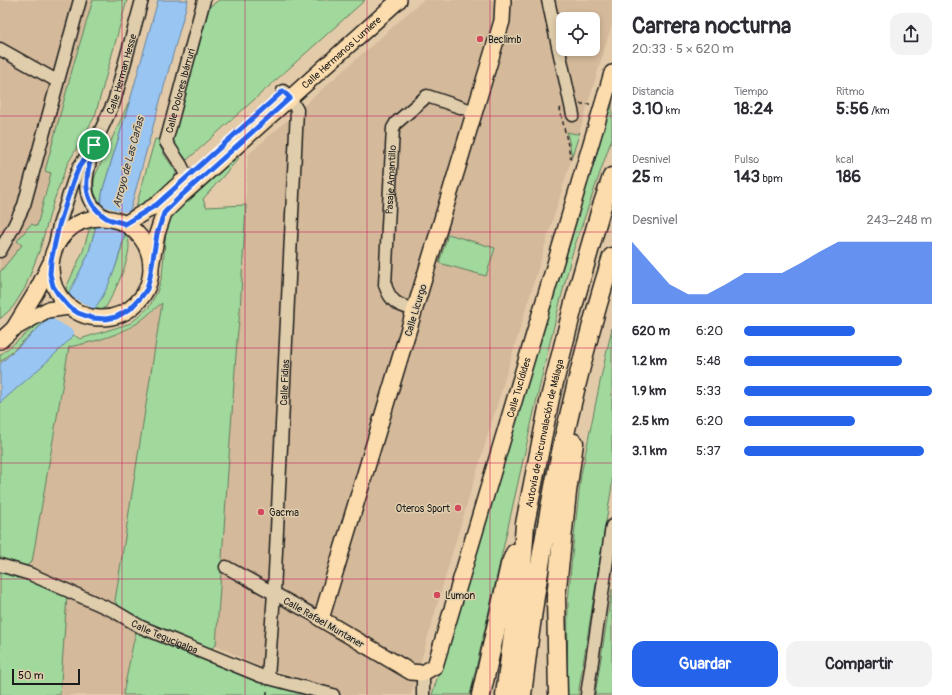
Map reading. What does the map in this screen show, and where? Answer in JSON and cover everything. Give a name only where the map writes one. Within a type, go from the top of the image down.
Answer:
[{"type":"highway","name":"Autovía de Circunvalación de Málaga","points":[[504,695],[522,567],[525,524],[550,398],[576,296],[601,209],[612,177]]},
{"type":"highway","name":"Autovía de Circunvalación de Málaga","points":[[522,695],[528,639],[547,517],[565,427],[587,341],[612,258]]},
{"type":"highway","points":[[550,695],[559,568],[573,447],[595,344],[604,282]]},
{"type":"highway","points":[[481,695],[510,564],[525,524]]},
{"type":"highway","points":[[556,619],[558,638],[558,695]]},
{"type":"main road","name":"Calle Hermanos Lumiere","points":[[151,266],[157,234],[164,213],[186,190],[384,0]]},
{"type":"main road","name":"Calle Hermanos Lumiere","points":[[129,224],[156,205],[187,177],[399,0]]},
{"type":"main road","name":"Calle Licurgo","points":[[320,620],[502,21],[503,0]]},
{"type":"main road","name":"Calle Tucídides","points":[[423,673],[435,666],[612,73]]},
{"type":"main road","points":[[99,215],[129,224],[144,241],[149,252],[151,266],[147,289],[130,309],[116,317],[98,319],[78,313],[63,306],[53,286],[50,274],[52,258],[58,241],[66,231],[79,222],[99,215]]},
{"type":"main road","name":"Calle Herman Hesse","points":[[13,329],[36,292],[52,258]]},
{"type":"main road","name":"Calle Herman Hesse","points":[[0,341],[13,329],[46,310],[63,306]]},
{"type":"main road","name":"Calle Rafael Muntaner","points":[[320,620],[411,672],[423,673]]},
{"type":"street","points":[[0,250],[24,205],[80,0]]},
{"type":"street","name":"Calle Herman Hesse","points":[[52,258],[59,225],[73,182],[79,167],[94,145],[114,102],[142,0]]},
{"type":"street","name":"Calle Dolores Ibárruri","points":[[187,177],[166,142],[204,0]]},
{"type":"street","points":[[548,0],[572,110]]},
{"type":"street","points":[[0,49],[57,81]]},
{"type":"street","name":"Calle Fidias","points":[[268,678],[274,594],[297,110],[286,94]]},
{"type":"street","name":"Pasaje Amantillo","points":[[415,310],[395,303],[389,296],[386,285],[393,128],[396,123],[427,96],[475,112]]},
{"type":"street","name":"Calle Herman Hesse","points":[[94,145],[89,166],[86,190],[99,215]]},
{"type":"street","points":[[587,695],[612,526]]},
{"type":"street","name":"Calle Tegucigalpa","points":[[0,565],[30,574],[114,611],[141,627],[268,678],[334,695]]},
{"type":"street","name":"Calle Rafael Muntaner","points":[[226,567],[320,620]]},
{"type":"street","points":[[423,673],[424,695]]},
{"type":"path","points":[[585,164],[571,159],[560,109],[572,110],[582,103],[602,108]]},
{"type":"shaded area","points":[[0,0],[127,0],[95,116],[67,165],[53,203],[40,249],[25,288],[13,307],[0,319]]},
{"type":"shaded area","points":[[423,0],[612,0],[612,24],[454,547],[411,695],[333,695],[335,688],[253,664],[216,645],[240,311],[248,155]]},
{"type":"shaded area","points":[[162,302],[113,617],[137,629],[123,695],[0,695],[32,562],[69,347],[106,338],[134,325],[152,313]]},
{"type":"green space","points":[[93,0],[127,0],[95,116],[67,165],[53,203],[40,249],[25,288],[13,307],[0,319],[0,272],[22,245],[17,241],[31,224],[37,226],[51,173],[45,171],[74,63]]},
{"type":"green space","points":[[219,0],[365,0],[187,160],[172,142],[209,7]]},
{"type":"green space","points":[[131,97],[103,189],[101,203],[96,197],[94,190],[95,176]]},
{"type":"green space","points":[[612,98],[612,138],[572,254],[547,354],[470,695],[432,695],[567,252]]},
{"type":"green space","points":[[567,132],[576,134],[580,132],[572,156]]},
{"type":"green space","points":[[155,139],[159,140],[163,153],[176,172],[165,189],[146,204],[135,210]]},
{"type":"green space","points":[[235,156],[239,158],[203,199],[206,207],[246,205],[240,311],[216,645],[212,648],[205,649],[143,623],[131,616],[115,601],[162,303],[128,329],[112,336],[69,347],[32,562],[22,569],[0,561],[0,402],[74,335],[80,339],[131,323],[149,307],[157,292],[162,276],[166,231],[171,215],[182,203]]},
{"type":"green space","points":[[96,226],[88,255],[69,294],[66,288],[83,251],[89,230]]},
{"type":"green space","points":[[125,234],[128,240],[129,248],[119,282],[106,307],[102,310],[93,310],[113,274]]},
{"type":"green space","points":[[448,234],[495,248],[486,276],[439,263]]},
{"type":"green space","points":[[49,315],[50,317],[0,362],[0,355]]},
{"type":"green space","points":[[612,328],[612,485],[578,695],[567,695],[568,603],[581,475]]},
{"type":"green space","points":[[0,570],[28,579],[67,595],[60,695],[0,695]]},
{"type":"green space","points":[[612,589],[612,695],[595,695]]},
{"type":"green space","points":[[137,629],[166,644],[256,681],[307,695],[123,695]]},
{"type":"water","name":"Arroyo de Las Cañas","points":[[158,0],[188,0],[113,274],[101,299],[80,328],[55,354],[0,403],[0,364],[50,317],[68,295],[88,255],[96,226],[103,189]]},
{"type":"pier","points":[[99,202],[106,207],[124,212],[132,211],[127,235],[121,231],[108,227],[93,227]]},
{"type":"pier","points":[[68,295],[96,310],[76,336],[74,335],[74,331],[50,317]]},
{"type":"place","name":"Beclimb","points":[[480,39]]},
{"type":"place","name":"Oteros Sport","points":[[458,508]]},
{"type":"place","name":"Gacma","points":[[261,512]]},
{"type":"place","name":"Lumon","points":[[437,595]]},
{"type":"route","points":[[283,91],[290,98],[164,213],[157,234],[147,289],[130,309],[116,317],[106,319],[92,318],[78,313],[69,307],[63,302],[53,286],[50,274],[51,261],[59,225],[73,182],[79,167],[94,145],[89,166],[86,190],[91,202],[106,218],[125,224],[156,205],[283,91]]}]
